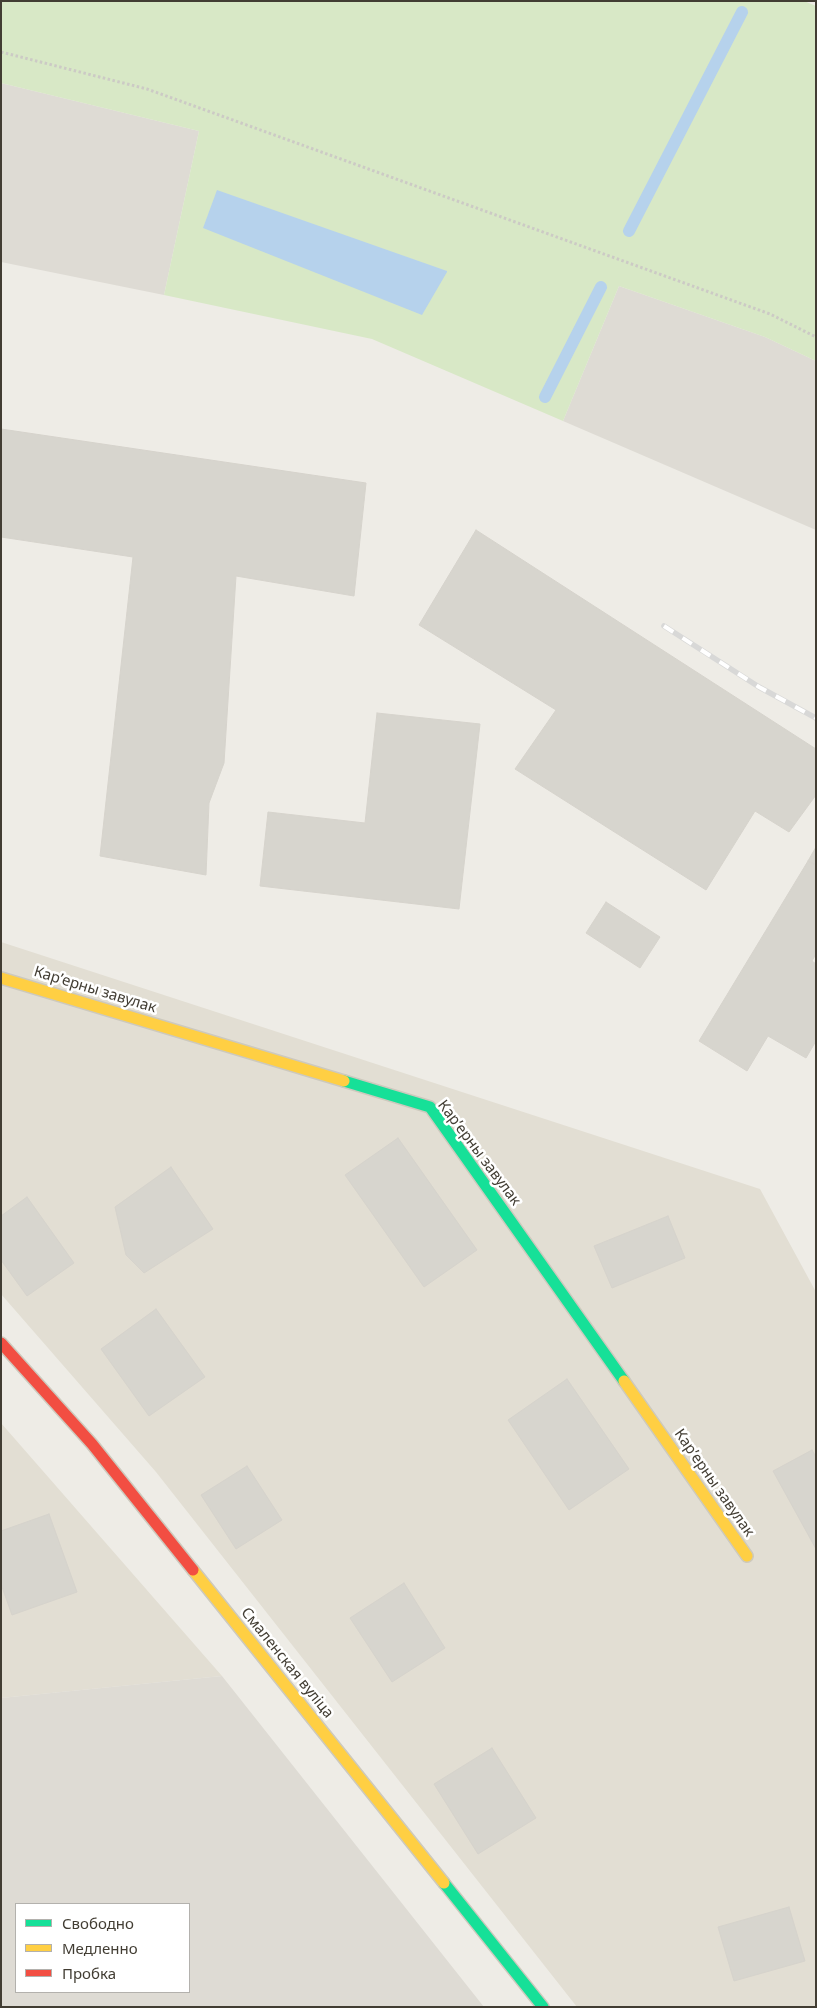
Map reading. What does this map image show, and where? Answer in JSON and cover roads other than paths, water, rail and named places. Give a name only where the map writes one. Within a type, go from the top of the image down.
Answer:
[{"type":"street","name":"Карʼерны завулак","points":[[1,978],[430,1107],[746,1556]]},
{"type":"street","name":"Смаленская вуліца","points":[[1,1342],[92,1444],[543,2007]]},
{"type":"water","points":[[217,190],[447,272],[422,315],[203,228]]},
{"type":"waterway","points":[[629,231],[742,12]]},
{"type":"waterway","points":[[545,397],[601,287]]},
{"type":"railway","points":[[664,626],[759,687],[816,718]]}]
